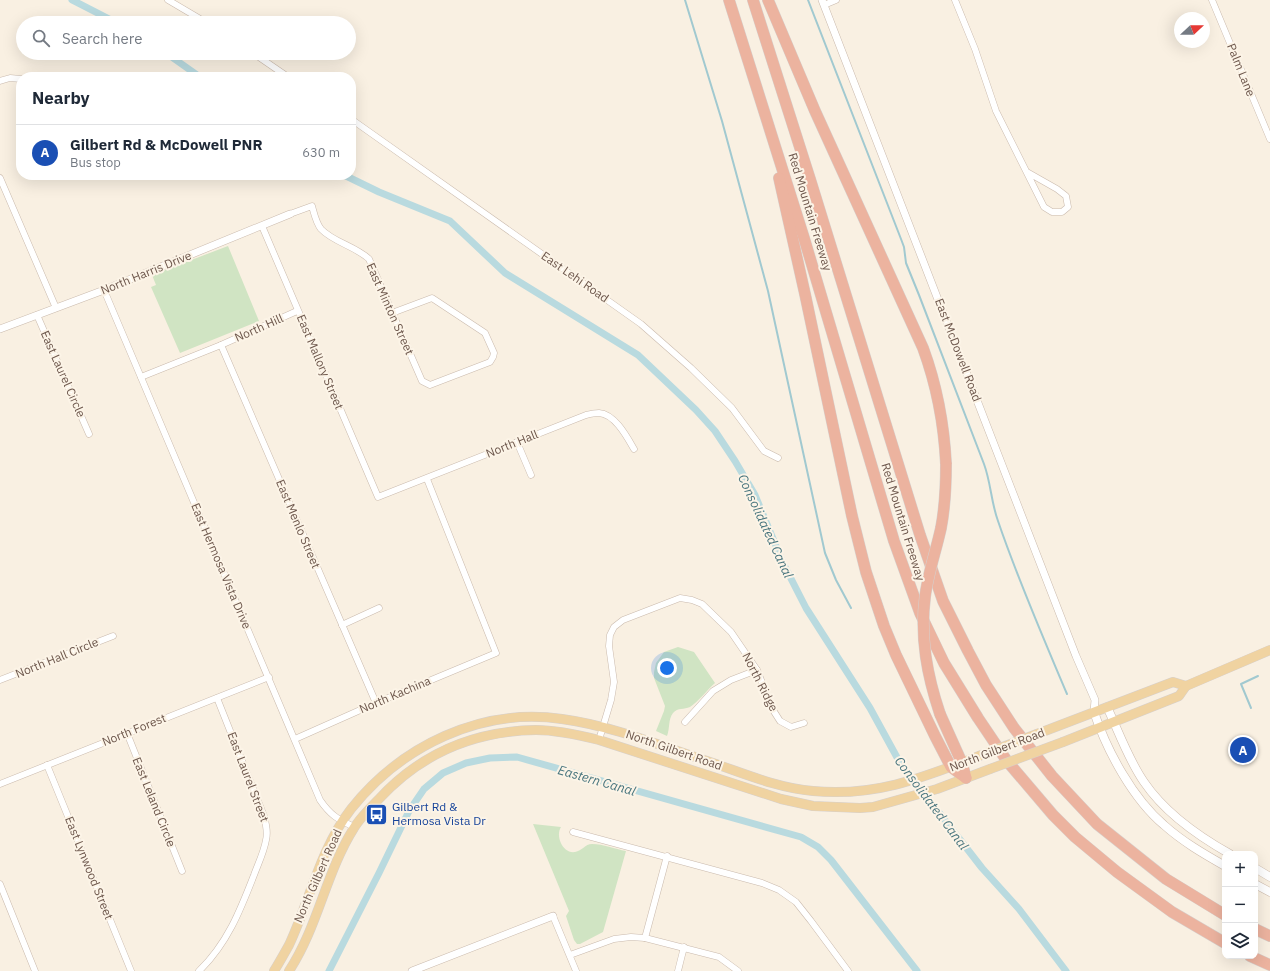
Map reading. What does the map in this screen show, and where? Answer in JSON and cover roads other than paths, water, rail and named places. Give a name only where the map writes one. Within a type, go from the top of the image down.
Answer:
[{"type":"highway","name":"Red Mountain Freeway","points":[[730,0],[807,245],[894,542],[917,606],[944,663],[1007,761],[1075,838],[1116,872],[1166,908],[1222,941]]},
{"type":"highway","name":"Red Mountain Freeway","points":[[753,0],[820,209],[920,535],[943,601],[968,651],[986,685],[1014,728],[1052,776],[1097,824],[1166,879],[1222,912]]},
{"type":"highway","points":[[768,0],[815,111],[923,348],[932,374],[941,414],[945,443],[946,479],[943,513],[925,597],[923,631],[931,688],[940,714],[962,762],[966,778]]},
{"type":"highway","points":[[757,86],[761,116],[794,240],[852,516],[866,572],[876,604],[893,648],[951,767],[966,778]]},
{"type":"highway","points":[[1258,930],[1270,936]]},
{"type":"highway","points":[[1257,959],[1270,965]]},
{"type":"main road","name":"North Gilbert Road","points":[[289,971],[306,940],[330,879],[354,828],[377,800],[401,777],[422,762],[451,747],[472,740],[493,734],[537,730],[575,735],[599,740],[766,795],[799,804],[860,808],[884,804],[937,789],[1100,728],[1179,696],[1186,686],[1270,650]]},
{"type":"main road","name":"North Gilbert Road","points":[[274,971],[289,945],[329,845],[342,821],[367,790],[408,755],[430,742],[475,725],[497,720],[522,717],[561,718],[603,727],[787,787],[814,791],[843,792],[872,790],[895,786],[925,777],[1173,682],[1186,686]]},
{"type":"main road","points":[[1107,707],[1135,767],[1155,797],[1203,838],[1225,851]]},
{"type":"main road","name":"East McDowell Road","points":[[1094,712],[1100,728],[1124,775],[1134,792],[1147,808],[1180,838],[1195,849],[1222,864]]},
{"type":"main road","points":[[1258,870],[1270,877]]},
{"type":"main road","points":[[1258,886],[1270,892]]},
{"type":"street","points":[[168,0],[195,16]]},
{"type":"street","points":[[823,2],[836,0]]},
{"type":"street","points":[[955,0],[996,111],[1044,207],[1052,212],[1062,212],[1068,207],[1066,196],[1027,172]]},
{"type":"street","name":"Palm Lane","points":[[1212,0],[1270,140]]},
{"type":"street","name":"East McDowell Road","points":[[823,2],[1076,656],[1095,700],[1094,712]]},
{"type":"street","points":[[263,60],[281,72]]},
{"type":"street","points":[[0,81],[10,78],[16,79]]},
{"type":"street","name":"East Lehi Road","points":[[356,123],[641,324],[691,368],[732,408],[764,451],[778,458]]},
{"type":"street","points":[[0,178],[56,308]]},
{"type":"street","name":"East Minton Street","points":[[290,214],[312,206],[320,227],[328,234],[362,252],[369,259],[392,313],[422,381],[430,385],[490,362],[493,357],[494,353],[485,333],[432,298],[392,313]]},
{"type":"street","name":"North Harris Drive","points":[[0,329],[104,290],[290,214]]},
{"type":"street","name":"East Mallory Street","points":[[262,226],[297,311],[378,497]]},
{"type":"street","name":"East Hermosa Vista Drive","points":[[104,290],[320,800],[333,816],[354,828]]},
{"type":"street","name":"North Hill","points":[[141,377],[221,345],[297,311]]},
{"type":"street","name":"East Laurel Circle","points":[[37,315],[89,434]]},
{"type":"street","name":"East Menlo Street","points":[[221,345],[376,703]]},
{"type":"street","name":"North Hall","points":[[378,497],[586,415],[601,413],[612,419],[621,427],[634,449]]},
{"type":"street","points":[[517,442],[531,475]]},
{"type":"street","name":"North Kachina","points":[[294,739],[496,653],[427,478]]},
{"type":"street","name":"North Ridge","points":[[599,740],[611,700],[614,682],[609,646],[610,635],[614,627],[623,620],[680,598],[692,600],[702,604],[731,632],[757,670],[773,710],[780,721],[791,727],[804,723]]},
{"type":"street","points":[[342,625],[379,608]]},
{"type":"street","name":"North Hall Circle","points":[[0,680],[113,636]]},
{"type":"street","points":[[684,722],[713,691],[731,680],[757,670]]},
{"type":"street","name":"North Forest","points":[[0,784],[269,677]]},
{"type":"street","name":"East Laurel Street","points":[[198,971],[217,950],[230,930],[262,855],[266,841],[267,828],[264,816],[217,698]]},
{"type":"street","points":[[1095,700],[1107,707]]},
{"type":"street","name":"East Leland Circle","points":[[127,733],[182,871]]},
{"type":"street","name":"East Lynwood Street","points":[[47,766],[131,971]]},
{"type":"street","points":[[573,832],[762,882],[779,890],[796,902],[848,971]]},
{"type":"street","points":[[645,938],[667,856]]},
{"type":"street","points":[[0,884],[36,971]]},
{"type":"street","points":[[412,971],[553,916],[576,971]]},
{"type":"street","points":[[570,955],[614,939],[631,937],[645,938],[719,957],[738,971]]},
{"type":"street","points":[[678,971],[684,947]]},
{"type":"waterway","name":"Consolidated Canal","points":[[72,0],[103,16]]},
{"type":"waterway","points":[[685,0],[722,121],[768,291],[825,553],[836,580],[851,608]]},
{"type":"waterway","points":[[808,0],[901,239],[904,247],[906,263],[984,464],[996,514],[1014,565],[1067,694]]},
{"type":"waterway","name":"Consolidated Canal","points":[[176,60],[193,72]]},
{"type":"waterway","name":"Consolidated Canal","points":[[354,180],[379,192],[450,221],[505,273],[638,355],[696,410],[715,431],[755,495],[783,563],[806,608],[870,708],[899,761],[982,868],[1019,909],[1066,971]]},
{"type":"waterway","points":[[1251,708],[1241,684],[1258,676]]},
{"type":"waterway","name":"Eastern Canal","points":[[329,971],[409,811],[424,789],[443,773],[466,763],[490,758],[517,757],[801,837],[818,847],[831,860],[917,971]]},
{"type":"place","name":"Gilbert Rd & McDowell PNR","points":[[1243,750]]},
{"type":"place","name":"Gilbert Rd & Hermosa Vista Dr","points":[[376,814]]}]
